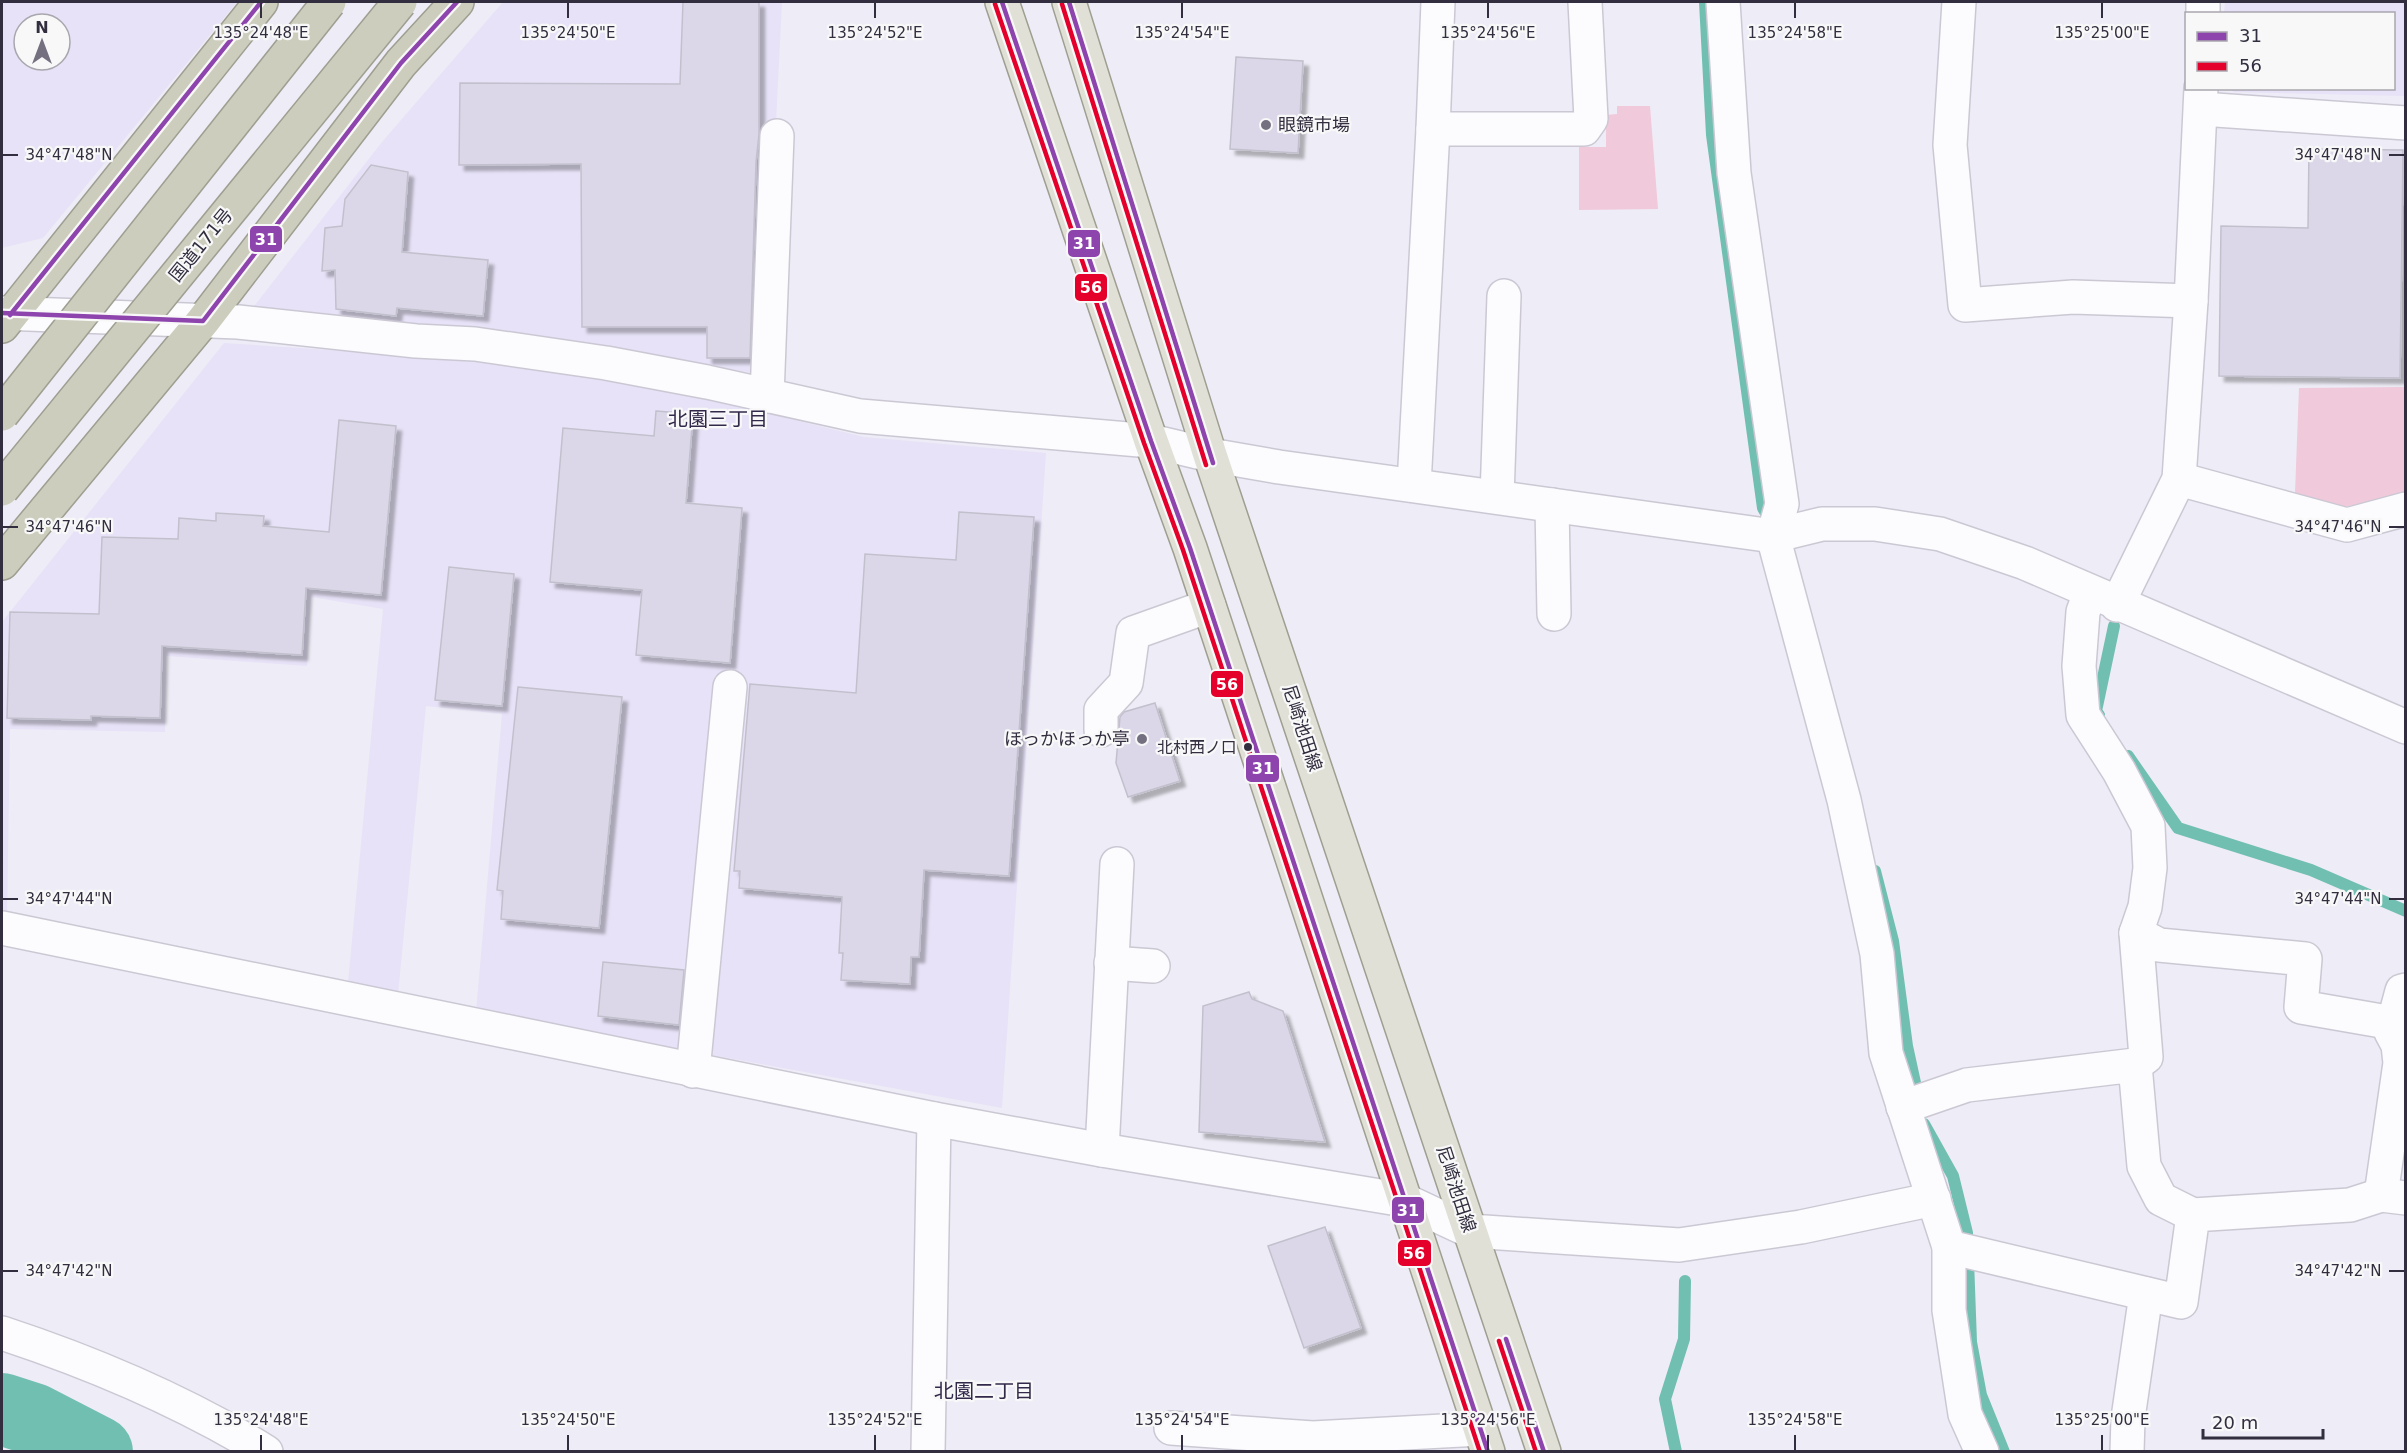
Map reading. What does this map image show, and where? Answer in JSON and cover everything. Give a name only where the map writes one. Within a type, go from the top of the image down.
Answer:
[{"type":"highway","points":[[4,318],[261,2]]},
{"type":"highway","points":[[2,414],[329,2]]},
{"type":"highway","name":"国道171号","points":[[2,489],[400,2]]},
{"type":"highway","points":[[2,563],[203,321],[401,63],[457,2]]},
{"type":"main road","points":[[1002,2],[1209,606],[1484,1440]]},
{"type":"main road","name":"尼崎池田線","points":[[1070,2],[1210,455],[1545,1452]]},
{"type":"street","points":[[1414,485],[1438,2]]},
{"type":"street","points":[[1433,129],[1584,129],[1591,119],[1585,2]]},
{"type":"street","points":[[1723,2],[1734,173],[1782,504],[1773,536],[1844,800],[1877,954],[1886,1053],[1949,1247],[1949,1310],[1965,1414],[1982,1452]]},
{"type":"street","points":[[1959,2],[1950,145],[1965,305],[2073,297],[2191,301]]},
{"type":"street","points":[[1903,1107],[1967,1085],[2135,1065],[2146,1057],[2136,933],[2145,907],[2150,868],[2148,826],[2119,771],[2083,715],[2079,666],[2084,612],[2103,599],[2179,479],[2201,99],[2406,123]]},
{"type":"street","points":[[767,396],[787,176],[777,136]]},
{"type":"street","points":[[1497,498],[1504,296]]},
{"type":"street","points":[[4,318],[238,322],[416,342],[475,344],[606,363],[707,382],[860,416],[1151,441],[1210,455],[1773,536],[1822,524],[1875,524],[1940,534],[2025,563],[2103,599],[2406,727]]},
{"type":"street","points":[[2179,479],[2347,525],[2406,509]]},
{"type":"street","points":[[1552,505],[1554,614]]},
{"type":"street","points":[[1101,730],[1101,710],[1126,683],[1133,633],[1209,606]]},
{"type":"street","points":[[693,1071],[730,687]]},
{"type":"street","points":[[1102,1150],[1118,864]]},
{"type":"street","points":[[2,928],[934,1119],[1102,1150],[1404,1200],[1470,1231],[1679,1245],[1801,1227],[1934,1199]]},
{"type":"street","points":[[2136,933],[2159,945],[2306,959],[2301,1007],[2393,1023]]},
{"type":"street","points":[[1111,963],[1153,966]]},
{"type":"street","points":[[2135,1065],[2144,1166],[2161,1199],[2193,1215],[2350,1205],[2393,1196],[2400,1063],[2398,1045],[2391,1032],[2402,991],[2406,990]]},
{"type":"street","points":[[928,1452],[934,1119]]},
{"type":"street","points":[[1949,1247],[2181,1302],[2193,1215]]},
{"type":"street","points":[[2127,1452],[2128,1418],[2146,1294]]},
{"type":"street","points":[[2,1333],[71,1356],[181,1405],[266,1452]]},
{"type":"street","points":[[1190,1437],[1484,1440]]},
{"type":"shaded area","points":[[2,2],[237,2],[43,238],[2,248]]},
{"type":"shaded area","points":[[503,2],[782,2],[776,122],[765,122],[758,374],[613,349],[248,314],[382,142]]},
{"type":"shaded area","points":[[2225,2],[2405,2],[2405,96],[2234,92],[2231,90],[2395,90],[2395,12],[2224,12]]},
{"type":"shaded area","points":[[1617,106],[1650,106],[1658,209],[1579,210],[1579,147],[1606,147],[1606,115],[1617,114]]},
{"type":"shaded area","points":[[224,343],[467,359],[631,380],[864,437],[1046,453],[1002,1108],[476,1012],[502,714],[426,706],[398,994],[348,983],[383,609],[311,597],[307,666],[166,656],[165,732],[10,729],[7,917],[2,916],[2,622]]},
{"type":"shaded area","points":[[2405,387],[2405,497],[2336,508],[2295,493],[2299,388]]},
{"type":"building","points":[[683,2],[759,2],[759,134],[756,162],[750,358],[707,358],[707,327],[582,327],[581,164],[459,165],[460,83],[680,84]]},
{"type":"building","name":"眼鏡市場","points":[[1236,57],[1303,61],[1298,153],[1230,149]]},
{"type":"building","points":[[2309,149],[2403,150],[2400,378],[2219,376],[2221,226],[2308,228]]},
{"type":"building","points":[[371,165],[408,172],[402,252],[488,260],[483,316],[397,308],[396,316],[336,309],[335,270],[322,271],[325,228],[342,226],[345,199]]},
{"type":"building","points":[[656,411],[693,414],[686,503],[742,508],[730,663],[636,655],[642,590],[550,582],[563,428],[654,436]]},
{"type":"building","points":[[339,420],[396,426],[381,595],[306,588],[302,655],[162,646],[160,718],[91,716],[91,720],[7,718],[10,612],[99,614],[102,537],[178,539],[179,518],[216,521],[216,513],[264,516],[263,526],[329,532]]},
{"type":"building","points":[[959,512],[1034,517],[1009,876],[924,870],[919,957],[911,957],[910,984],[841,980],[843,953],[839,953],[842,897],[739,888],[740,871],[734,871],[750,684],[856,693],[865,554],[956,560]]},
{"type":"building","points":[[449,567],[514,574],[502,706],[435,700]]},
{"type":"building","points":[[518,687],[622,697],[599,928],[501,919],[503,891],[497,890]]},
{"type":"building","name":"ほっかほっか亭","points":[[1155,703],[1180,781],[1128,797],[1116,763],[1120,717],[1124,712]]},
{"type":"building","points":[[603,962],[684,970],[679,1025],[598,1016]]},
{"type":"building","points":[[1249,992],[1252,999],[1283,1011],[1325,1142],[1199,1132],[1203,1006]]},
{"type":"building","points":[[1325,1227],[1361,1328],[1304,1348],[1268,1246]]},
{"type":"waterway","points":[[1705,2],[1712,135],[1763,508],[1771,522]]},
{"type":"waterway","points":[[2099,715],[2096,711],[2114,626]]},
{"type":"waterway","points":[[2128,756],[2178,828],[2311,870],[2406,911]]},
{"type":"waterway","points":[[1875,871],[1893,941],[1907,1046],[1919,1101]]},
{"type":"waterway","points":[[1924,1124],[1953,1176],[1967,1233],[1971,1342],[1981,1395],[2004,1452]]},
{"type":"waterway","points":[[1676,1452],[1665,1399],[1684,1339],[1685,1281]]},
{"type":"waterway","points":[[2,1409],[33,1419],[97,1452]]},
{"type":"transit line","name":"31","points":[[10,315],[261,2]]},
{"type":"transit line","name":"31","points":[[2,313],[203,321],[401,63],[457,2]]},
{"type":"transit line","name":"31","points":[[1002,2],[1151,441],[1190,548],[1488,1452]]},
{"type":"transit line","name":"31","points":[[1069,2],[1213,463]]},
{"type":"transit line","name":"56","points":[[995,4],[1144,443],[1183,550],[1480,1452]]},
{"type":"transit line","name":"56","points":[[1062,4],[1206,465]]},
{"type":"transit line","name":"31","points":[[1506,1339],[1544,1452]]},
{"type":"transit line","name":"56","points":[[1499,1341],[1536,1452]]},
{"type":"place","name":"眼鏡市場","points":[[1266,125]]},
{"type":"place","name":"ほっかほっか亭","points":[[1142,739]]},
{"type":"place","name":"北村西ノ口","points":[[1248,747]]},
{"type":"district","name":"北園三丁目","points":[[718,419]]},
{"type":"district","name":"北園二丁目","points":[[984,1391]]}]
